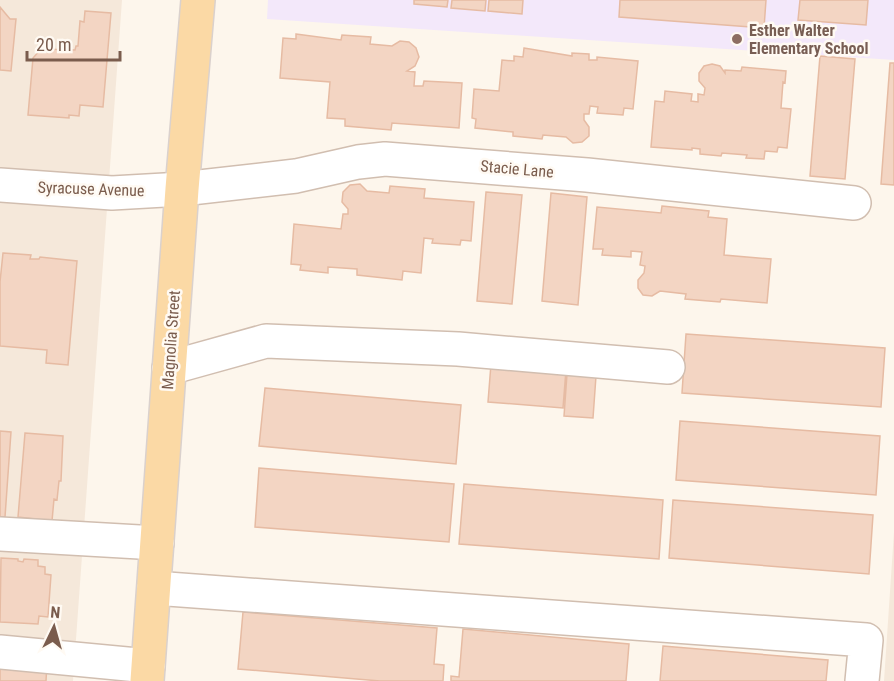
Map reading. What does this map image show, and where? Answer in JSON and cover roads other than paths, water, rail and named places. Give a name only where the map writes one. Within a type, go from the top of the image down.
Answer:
[{"type":"main road","name":"Magnolia Street","points":[[148,674],[182,189],[198,0]]},
{"type":"street","name":"Stacie Lane","points":[[182,189],[296,176],[358,162],[386,159],[587,175],[854,203]]},
{"type":"street","name":"Syracuse Avenue","points":[[0,185],[112,193],[182,189]]},
{"type":"street","points":[[169,368],[266,341],[458,349],[668,367]]},
{"type":"street","points":[[0,534],[157,543]]},
{"type":"street","points":[[154,588],[866,640],[862,681]]},
{"type":"street","points":[[0,652],[148,674]]},
{"type":"place","name":"Esther Walter Elementary School","points":[[737,39]]}]
